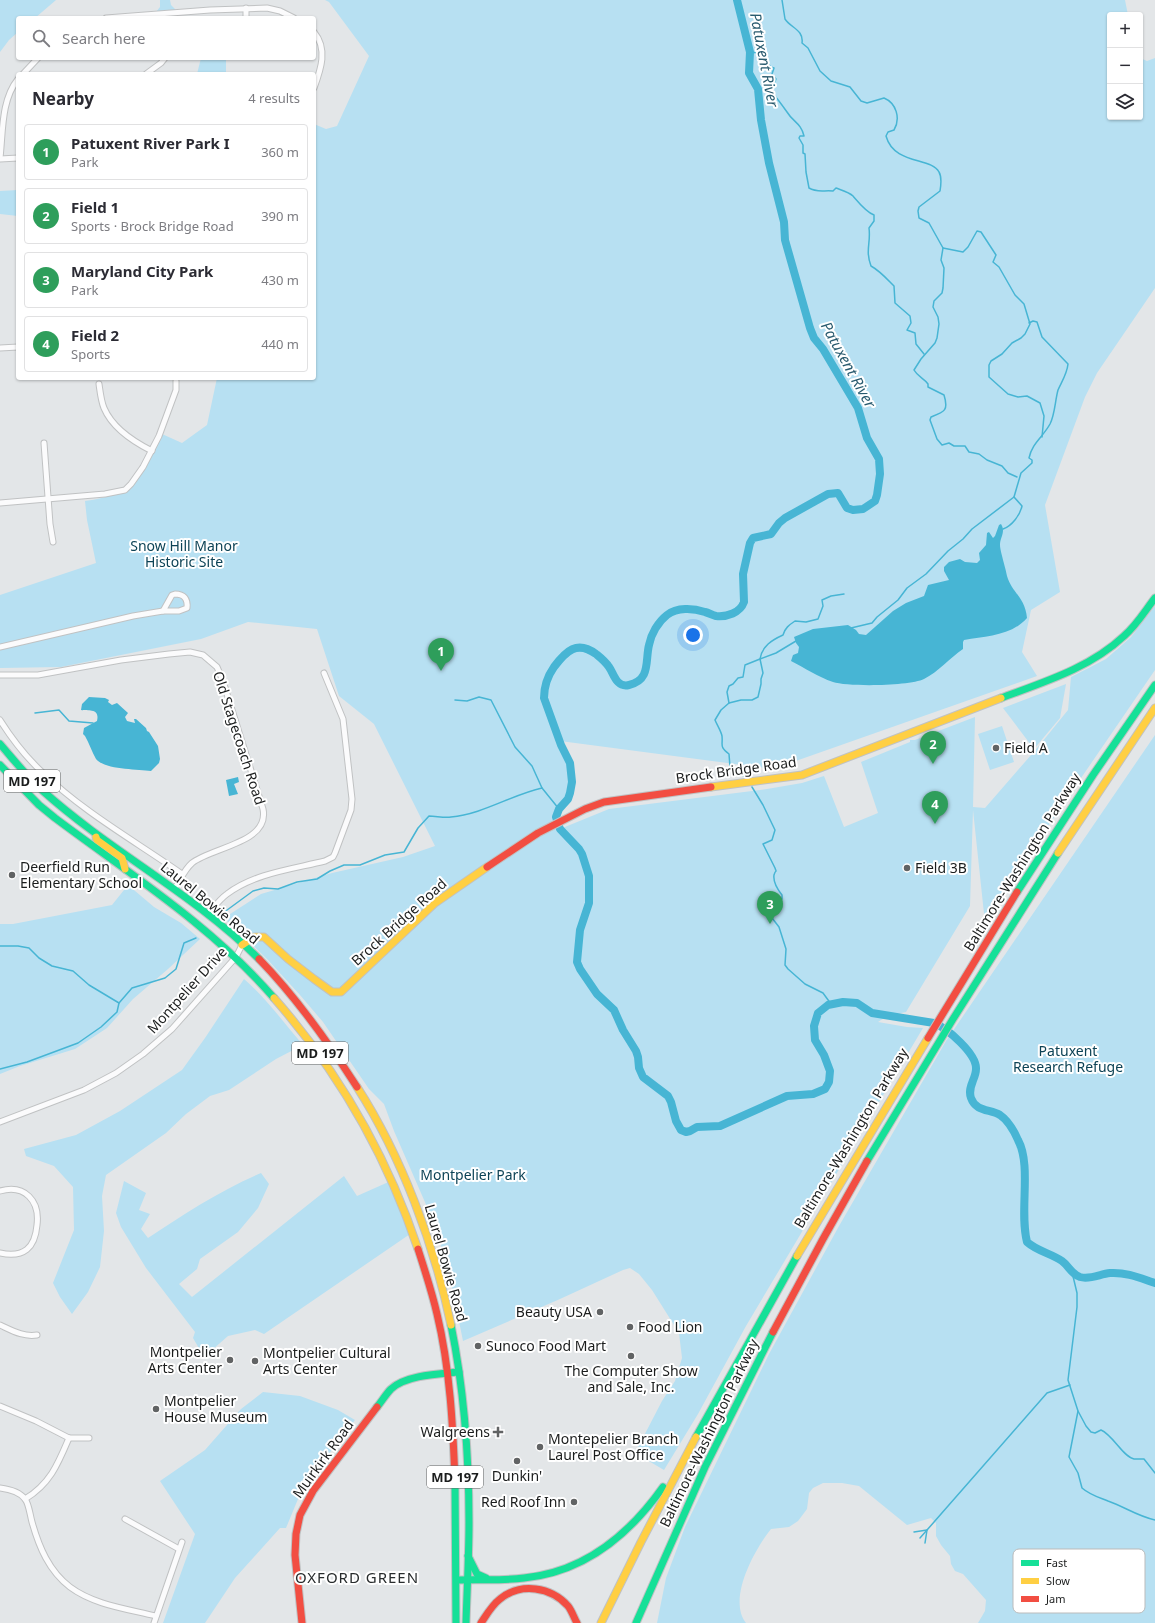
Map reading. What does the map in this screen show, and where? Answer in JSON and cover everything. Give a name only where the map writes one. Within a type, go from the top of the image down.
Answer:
[{"type":"main road","name":"Brock Bridge Road","points":[[336,993],[341,992],[444,896],[477,875],[523,842],[563,819],[593,806],[619,799],[785,778],[833,764],[970,709],[1053,679],[1088,663],[1116,644],[1126,635],[1155,598]]},
{"type":"main road","name":"Baltimore-Washington Parkway","points":[[601,1623],[695,1436],[789,1267],[916,1055],[1027,877],[1155,685]]},
{"type":"main road","name":"Baltimore-Washington Parkway","points":[[636,1623],[661,1563],[693,1494],[766,1345],[834,1218],[926,1061],[1045,872],[1155,708]]},
{"type":"main road","name":"Laurel Bowie Road","points":[[0,744],[36,785],[94,831],[175,888],[208,914],[272,973],[322,1035],[358,1088],[385,1135],[411,1192],[432,1249],[456,1350],[465,1434],[469,1501],[466,1623]]},
{"type":"main road","name":"Laurel Bowie Road","points":[[0,765],[39,805],[188,914],[236,957],[290,1014],[332,1069],[351,1099],[382,1157],[406,1211],[428,1280],[438,1321],[447,1374],[454,1435],[457,1580],[456,1623]]},
{"type":"main road","points":[[94,831],[97,840],[122,858],[125,869]]},
{"type":"main road","name":"Montpelier Drive","points":[[242,945],[254,937],[259,935],[264,936],[290,962],[327,989],[336,993]]},
{"type":"main road","name":"Muirkirk Road","points":[[302,1623],[295,1555],[297,1526],[306,1502],[313,1490],[391,1389],[410,1379],[459,1372]]},
{"type":"main road","points":[[457,1580],[504,1580],[536,1577],[559,1571],[589,1558],[614,1542],[633,1525],[652,1503],[695,1436]]},
{"type":"main road","points":[[468,1556],[475,1572],[479,1576],[504,1580]]},
{"type":"main road","points":[[481,1623],[489,1608],[503,1596],[515,1591],[530,1588],[545,1591],[561,1600],[569,1608],[577,1623]]},
{"type":"street","points":[[246,8],[246,16]]},
{"type":"street","points":[[148,16],[246,8],[267,8],[280,11],[290,16]]},
{"type":"street","points":[[316,35],[321,44],[322,56],[319,75],[316,83]]},
{"type":"street","points":[[25,72],[36,60]]},
{"type":"street","points":[[149,72],[163,60]]},
{"type":"street","points":[[16,82],[7,100],[0,158],[16,158]]},
{"type":"street","points":[[0,348],[16,348]]},
{"type":"street","points":[[0,503],[105,494],[125,490],[143,467],[152,451],[176,390],[176,381]]},
{"type":"street","points":[[99,384],[103,407],[112,420],[133,440],[152,451]]},
{"type":"street","points":[[44,443],[50,524],[53,542]]},
{"type":"street","points":[[0,647],[133,616],[163,611],[179,611],[187,608],[186,599],[179,594],[172,595],[163,611]]},
{"type":"street","name":"Old Stagecoach Road","points":[[0,675],[38,675],[121,660],[190,652],[203,655],[214,663],[219,670],[225,686],[263,809],[263,819],[260,827],[252,835],[196,860],[182,874],[175,888]]},
{"type":"street","points":[[208,914],[228,893],[243,884],[272,874],[325,861],[333,857],[335,853],[346,826],[352,803],[343,719],[324,673]]},
{"type":"street","points":[[0,720],[25,754],[54,783],[98,817],[182,874]]},
{"type":"street","name":"Montpelier Drive","points":[[0,1122],[84,1090],[116,1073],[143,1054],[172,1029],[236,957],[242,945]]},
{"type":"street","points":[[0,1191],[14,1189],[25,1193],[33,1201],[38,1215],[36,1235],[30,1247],[23,1252],[14,1254],[0,1253]]},
{"type":"street","points":[[0,1325],[26,1336],[37,1335]]},
{"type":"street","points":[[0,1406],[36,1421],[69,1438],[89,1438]]},
{"type":"street","points":[[25,1499],[35,1493],[50,1477],[69,1438]]},
{"type":"street","points":[[0,1488],[13,1491],[25,1499],[33,1528],[43,1553],[52,1568],[63,1581],[76,1591],[99,1602],[156,1616]]},
{"type":"street","points":[[125,1519],[179,1549]]},
{"type":"street","points":[[154,1623],[182,1542]]},
{"type":"green space","points":[[0,0],[56,0],[37,16],[16,16],[16,34],[0,52]]},
{"type":"green space","points":[[160,0],[170,0],[171,5],[176,10],[156,12],[160,7]]},
{"type":"green space","points":[[325,0],[1125,0],[1127,12],[1107,12],[1107,120],[1143,120],[1143,59],[1147,61],[1155,58],[1155,288],[1097,373],[1085,397],[1045,505],[1060,592],[1031,610],[1022,652],[1037,676],[773,769],[560,741],[570,763],[572,782],[568,799],[556,813],[560,829],[609,809],[767,789],[802,783],[824,776],[844,827],[878,813],[861,762],[910,742],[910,740],[915,740],[975,717],[973,807],[985,808],[1068,710],[1071,677],[1106,659],[1131,637],[1155,606],[1155,670],[1029,854],[997,907],[985,923],[973,810],[970,906],[906,1012],[887,1016],[878,1022],[923,1028],[746,1326],[698,1414],[664,1470],[635,1453],[662,1401],[675,1381],[682,1358],[679,1333],[652,1290],[639,1274],[630,1268],[463,1341],[451,1282],[431,1216],[394,1131],[384,1104],[369,1089],[323,1022],[300,995],[267,959],[224,918],[261,894],[332,873],[403,857],[435,846],[374,724],[339,696],[317,629],[248,622],[201,639],[61,667],[0,668],[0,595],[96,563],[87,520],[85,501],[115,494],[126,488],[142,472],[162,434],[182,443],[207,425],[217,380],[316,380],[316,125],[326,129],[337,126],[369,56],[329,2]]},
{"type":"green space","points":[[200,60],[226,60],[226,72],[198,72]]},
{"type":"green space","points":[[16,190],[16,216],[0,214],[0,191]]},
{"type":"green space","points":[[1066,684],[1060,718],[1034,749],[1003,708]]},
{"type":"green space","name":"Field A","points":[[1002,726],[1014,762],[990,770],[978,734]]},
{"type":"green space","name":"Patuxent Research Refuge","points":[[1155,735],[1155,1623],[978,1623],[985,1611],[986,1600],[963,1574],[955,1571],[951,1564],[950,1556],[936,1536],[936,1523],[931,1518],[907,1525],[859,1486],[842,1483],[823,1483],[813,1488],[809,1493],[807,1509],[798,1521],[789,1527],[771,1529],[751,1561],[741,1588],[741,1613],[746,1623],[657,1623],[666,1578],[685,1527],[769,1354],[839,1226],[946,1041]]},
{"type":"green space","points":[[128,885],[154,907],[181,923],[200,939],[133,999],[107,1028],[75,1049],[20,1066],[0,1074],[0,924],[13,924],[112,905]]},
{"type":"green space","points":[[244,979],[267,1002],[303,1045],[276,1059],[229,1090],[210,1096],[186,1114],[166,1133],[106,1175],[102,1196],[104,1231],[100,1267],[88,1292],[72,1314],[60,1297],[53,1283],[74,1230],[73,1187],[54,1166],[26,1156],[24,1149],[76,1135],[120,1111],[182,1070]]},
{"type":"green space","points":[[261,1173],[269,1184],[258,1208],[238,1232],[200,1259],[197,1269],[179,1284],[192,1297],[344,1176],[357,1196],[393,1180],[413,1232],[264,1334],[255,1330],[228,1336],[204,1357],[193,1338],[195,1332],[146,1268],[121,1227],[116,1213],[124,1181],[146,1193],[139,1210],[150,1214],[141,1229],[148,1238],[189,1211]]},
{"type":"green space","points":[[263,1392],[300,1396],[338,1410],[355,1420],[303,1487],[286,1528],[280,1528],[235,1578],[205,1623],[163,1623],[195,1534],[160,1481],[205,1450],[241,1409]]},
{"type":"water","points":[[1001,524],[1003,532],[1000,548],[1007,576],[1026,611],[1027,618],[1021,624],[1006,632],[964,640],[963,649],[934,673],[924,679],[906,683],[879,685],[841,684],[822,678],[791,661],[793,655],[798,653],[799,647],[794,637],[813,629],[848,625],[859,634],[866,635],[893,611],[906,603],[924,596],[928,585],[949,580],[944,571],[944,567],[949,562],[960,559],[965,562],[977,563],[980,560],[979,553],[986,545],[987,533],[989,532],[993,538],[999,525]]},
{"type":"water","points":[[89,697],[105,698],[109,700],[108,702],[112,705],[117,703],[128,713],[125,717],[127,721],[135,723],[134,719],[136,719],[146,728],[158,746],[160,759],[159,763],[151,771],[114,767],[100,763],[96,759],[83,734],[84,728],[97,721],[98,717],[93,711],[81,710],[82,704]]},
{"type":"water","points":[[238,777],[239,782],[234,784],[238,794],[229,796],[226,780]]},
{"type":"waterway","name":"Patuxent River","points":[[737,0],[750,52],[749,73],[758,89],[761,120],[769,163],[784,222],[785,240],[814,338],[823,349],[858,408],[867,438],[879,459],[880,474],[877,495],[875,501],[863,509],[853,510],[847,508],[838,493],[828,494],[785,518],[779,523],[771,534],[753,538],[750,543],[743,574],[744,602],[742,606],[733,614],[724,616],[716,616],[706,612],[690,609],[680,609],[671,612],[661,621],[653,633],[649,645],[646,669],[641,679],[636,683],[628,685],[620,684],[603,660],[596,654],[583,648],[572,649],[558,661],[548,678],[545,686],[544,698],[561,745],[570,763],[572,782],[568,799],[559,809],[556,817],[560,829],[582,854],[589,876],[589,903],[580,930],[577,962],[597,994],[614,1010],[623,1030],[636,1051],[639,1068],[643,1077],[668,1096],[676,1121],[681,1130],[686,1132],[697,1127],[720,1126],[787,1096],[813,1094],[825,1089],[829,1082],[830,1071],[824,1055],[815,1040],[814,1026],[818,1013],[828,1005],[843,1002],[857,1003],[872,1013],[934,1023],[940,1026],[960,1042],[972,1056],[976,1069],[970,1090],[973,1103],[984,1110],[996,1113],[1003,1117],[1011,1126],[1018,1140],[1024,1163],[1024,1217],[1027,1242],[1035,1248],[1062,1261],[1074,1274],[1080,1277],[1088,1278],[1110,1273],[1122,1273],[1155,1283]]},
{"type":"waterway","points":[[782,0],[785,19],[799,32],[802,43],[808,48],[820,71],[831,81],[850,87],[861,101],[867,103],[884,98],[892,103],[896,111],[897,121],[894,130],[888,132],[886,136],[890,145],[904,156],[935,167],[940,174],[940,191],[919,207],[918,211],[919,218],[929,223],[943,248],[941,260],[944,268],[943,288],[942,293],[934,301],[933,307],[938,317],[939,324],[935,343],[921,359],[914,370],[928,384],[928,387],[944,395],[946,408],[939,414],[931,417],[930,420],[937,439],[942,445],[949,443],[954,446],[965,446],[969,452],[979,454],[987,460],[1002,466],[1008,473],[1017,477]]},
{"type":"waterway","points":[[750,52],[758,53],[771,67],[774,68],[772,74],[776,79],[771,91],[803,132],[804,136],[800,136],[799,138],[803,145],[803,153],[805,154],[809,188],[821,191],[833,191],[836,188],[845,191],[851,195],[865,210],[874,215],[874,221],[869,228],[868,255],[871,266],[894,286],[895,303],[910,316],[911,323],[907,330],[915,333],[916,344],[924,354]]},
{"type":"waterway","points":[[943,248],[963,252],[968,247],[977,231],[981,232],[996,255],[993,262],[999,267],[1015,295],[1024,304],[1030,324],[1025,334],[1021,338],[1012,343],[1002,354],[991,361],[989,365],[989,377],[1008,394],[1018,397],[1027,396],[1040,403],[1044,416],[1042,437]]},
{"type":"waterway","points":[[851,628],[872,623],[898,600],[907,588],[926,574],[972,529],[1014,497],[1021,473],[1032,463],[1032,460],[1029,458],[1030,453],[1052,420],[1058,390],[1068,364],[1042,337],[1037,322],[1033,321],[1029,323]]},
{"type":"waterway","points":[[1003,529],[1012,523],[1021,509],[1022,506],[1014,497]]},
{"type":"waterway","points":[[744,776],[737,773],[730,767],[729,754],[722,746],[722,736],[715,720],[721,710],[729,703],[727,692],[729,686],[738,678],[743,677],[745,665],[760,659],[765,647],[771,641],[783,635],[791,624],[795,621],[806,622],[818,619],[823,606],[822,600],[831,596],[844,594]]},
{"type":"waterway","points":[[729,703],[741,700],[752,700],[758,697],[763,673],[760,659],[776,653],[796,641]]},
{"type":"waterway","points":[[455,700],[467,701],[479,697],[491,700],[515,747],[532,766],[542,788]]},
{"type":"waterway","points":[[35,713],[59,710],[69,721],[93,723]]},
{"type":"waterway","points":[[752,787],[763,805],[775,830],[772,840],[763,844],[775,868],[776,871],[774,880],[782,895],[782,899],[772,902],[769,907],[769,914],[779,927],[786,949],[785,965],[805,984],[823,993],[831,1004]]},
{"type":"waterway","points":[[223,913],[253,891],[264,888],[278,889],[297,882],[317,879],[344,865],[360,865],[385,855],[404,852],[418,828],[429,816],[448,817],[463,815],[542,788],[559,809]]},
{"type":"waterway","points":[[0,946],[18,946],[29,948],[39,958],[52,966],[73,971],[89,985],[119,1003],[132,988],[165,978],[176,969],[184,943],[196,938]]},
{"type":"waterway","points":[[0,1069],[27,1062],[78,1043],[101,1027],[117,1012],[119,1003]]},
{"type":"waterway","points":[[1072,1272],[1077,1293],[1077,1307],[1068,1380],[1078,1411],[1091,1432],[1095,1433],[1101,1430],[1110,1436],[1130,1457],[1134,1459],[1144,1459],[1155,1473]]},
{"type":"waterway","points":[[920,1538],[1047,1393],[1070,1385]]},
{"type":"waterway","points":[[1078,1411],[1069,1457],[1078,1473],[1082,1488],[1094,1496],[1155,1520]]},
{"type":"waterway","points":[[914,1532],[927,1530],[925,1543]]},
{"type":"traffic: fast","points":[[1001,698],[1066,673],[1096,657],[1111,647],[1128,632],[1155,598]]},
{"type":"traffic: fast","points":[[1017,892],[1093,775],[1155,685]]},
{"type":"traffic: fast","points":[[0,744],[32,780],[69,813],[96,834],[180,893],[234,936],[259,959]]},
{"type":"traffic: fast","points":[[0,765],[39,805],[55,818],[197,924],[224,947],[274,998]]},
{"type":"traffic: fast","points":[[867,1161],[953,1019],[1058,853]]},
{"type":"traffic: fast","points":[[696,1437],[797,1256]]},
{"type":"traffic: fast","points":[[451,1325],[456,1349],[465,1423],[468,1472],[469,1535],[466,1623]]},
{"type":"traffic: fast","points":[[636,1623],[705,1467],[773,1332]]},
{"type":"traffic: fast","points":[[377,1407],[387,1393],[397,1384],[423,1376],[459,1372]]},
{"type":"traffic: fast","points":[[455,1482],[456,1623]]},
{"type":"traffic: fast","points":[[457,1580],[524,1578],[567,1568],[604,1548],[620,1535],[636,1521],[663,1487]]},
{"type":"traffic: fast","points":[[468,1556],[477,1574],[486,1578]]},
{"type":"traffic: slow","points":[[711,787],[802,775],[1001,698]]},
{"type":"traffic: slow","points":[[1058,853],[1155,708]]},
{"type":"traffic: slow","points":[[96,837],[97,840],[122,858],[125,869]]},
{"type":"traffic: slow","points":[[242,945],[254,937],[264,937],[288,959],[332,992],[341,992],[435,903],[487,867]]},
{"type":"traffic: slow","points":[[274,998],[320,1055],[359,1116],[392,1181],[418,1249]]},
{"type":"traffic: slow","points":[[797,1256],[928,1038]]},
{"type":"traffic: slow","points":[[357,1087],[388,1142],[414,1202],[426,1233],[444,1294],[451,1325]]},
{"type":"traffic: slow","points":[[601,1623],[641,1542],[696,1437]]},
{"type":"traffic: jam","points":[[487,867],[538,833],[585,809],[604,802],[711,787]]},
{"type":"traffic: jam","points":[[928,1038],[1017,892]]},
{"type":"traffic: jam","points":[[259,959],[286,989],[311,1021],[357,1087]]},
{"type":"traffic: jam","points":[[773,1332],[867,1161]]},
{"type":"traffic: jam","points":[[418,1249],[435,1306],[445,1355],[452,1418],[455,1482]]},
{"type":"traffic: jam","points":[[302,1623],[295,1555],[296,1534],[300,1515],[313,1491],[377,1407]]},
{"type":"traffic: jam","points":[[481,1623],[497,1601],[517,1590],[526,1589],[536,1589],[553,1594],[568,1606],[577,1623]]},
{"type":"place","name":"Patuxent River Park I","points":[[441,671]]},
{"type":"place","name":"Field A","points":[[996,748]]},
{"type":"place","name":"Field 1","points":[[933,764]]},
{"type":"place","name":"Field 2","points":[[935,824]]},
{"type":"place","name":"Field 3B","points":[[907,868]]},
{"type":"place","name":"Deerfield Run Elementary School","points":[[12,875]]},
{"type":"place","name":"Maryland City Park","points":[[770,924]]},
{"type":"place","name":"Beauty USA","points":[[600,1312]]},
{"type":"place","name":"Food Lion","points":[[630,1327]]},
{"type":"place","name":"Sunoco Food Mart","points":[[478,1346]]},
{"type":"place","name":"The Computer Show and Sale, Inc.","points":[[631,1356]]},
{"type":"place","name":"Montpelier Arts Center","points":[[230,1360]]},
{"type":"place","name":"Montpelier Cultural Arts Center","points":[[255,1361]]},
{"type":"place","name":"Montpelier House Museum","points":[[156,1409]]},
{"type":"place","name":"Walgreens","points":[[498,1432]]},
{"type":"place","name":"Montepelier Branch Laurel Post Office","points":[[540,1447]]},
{"type":"place","name":"Dunkin'","points":[[517,1461]]},
{"type":"place","name":"Red Roof Inn","points":[[574,1502]]},
{"type":"district","name":"OXFORD GREEN","points":[[357,1578]]},
{"type":"park label","name":"Snow Hill Manor Historic Site","points":[[184,554]]},
{"type":"park label","name":"Montpelier Park","points":[[473,1175]]}]
